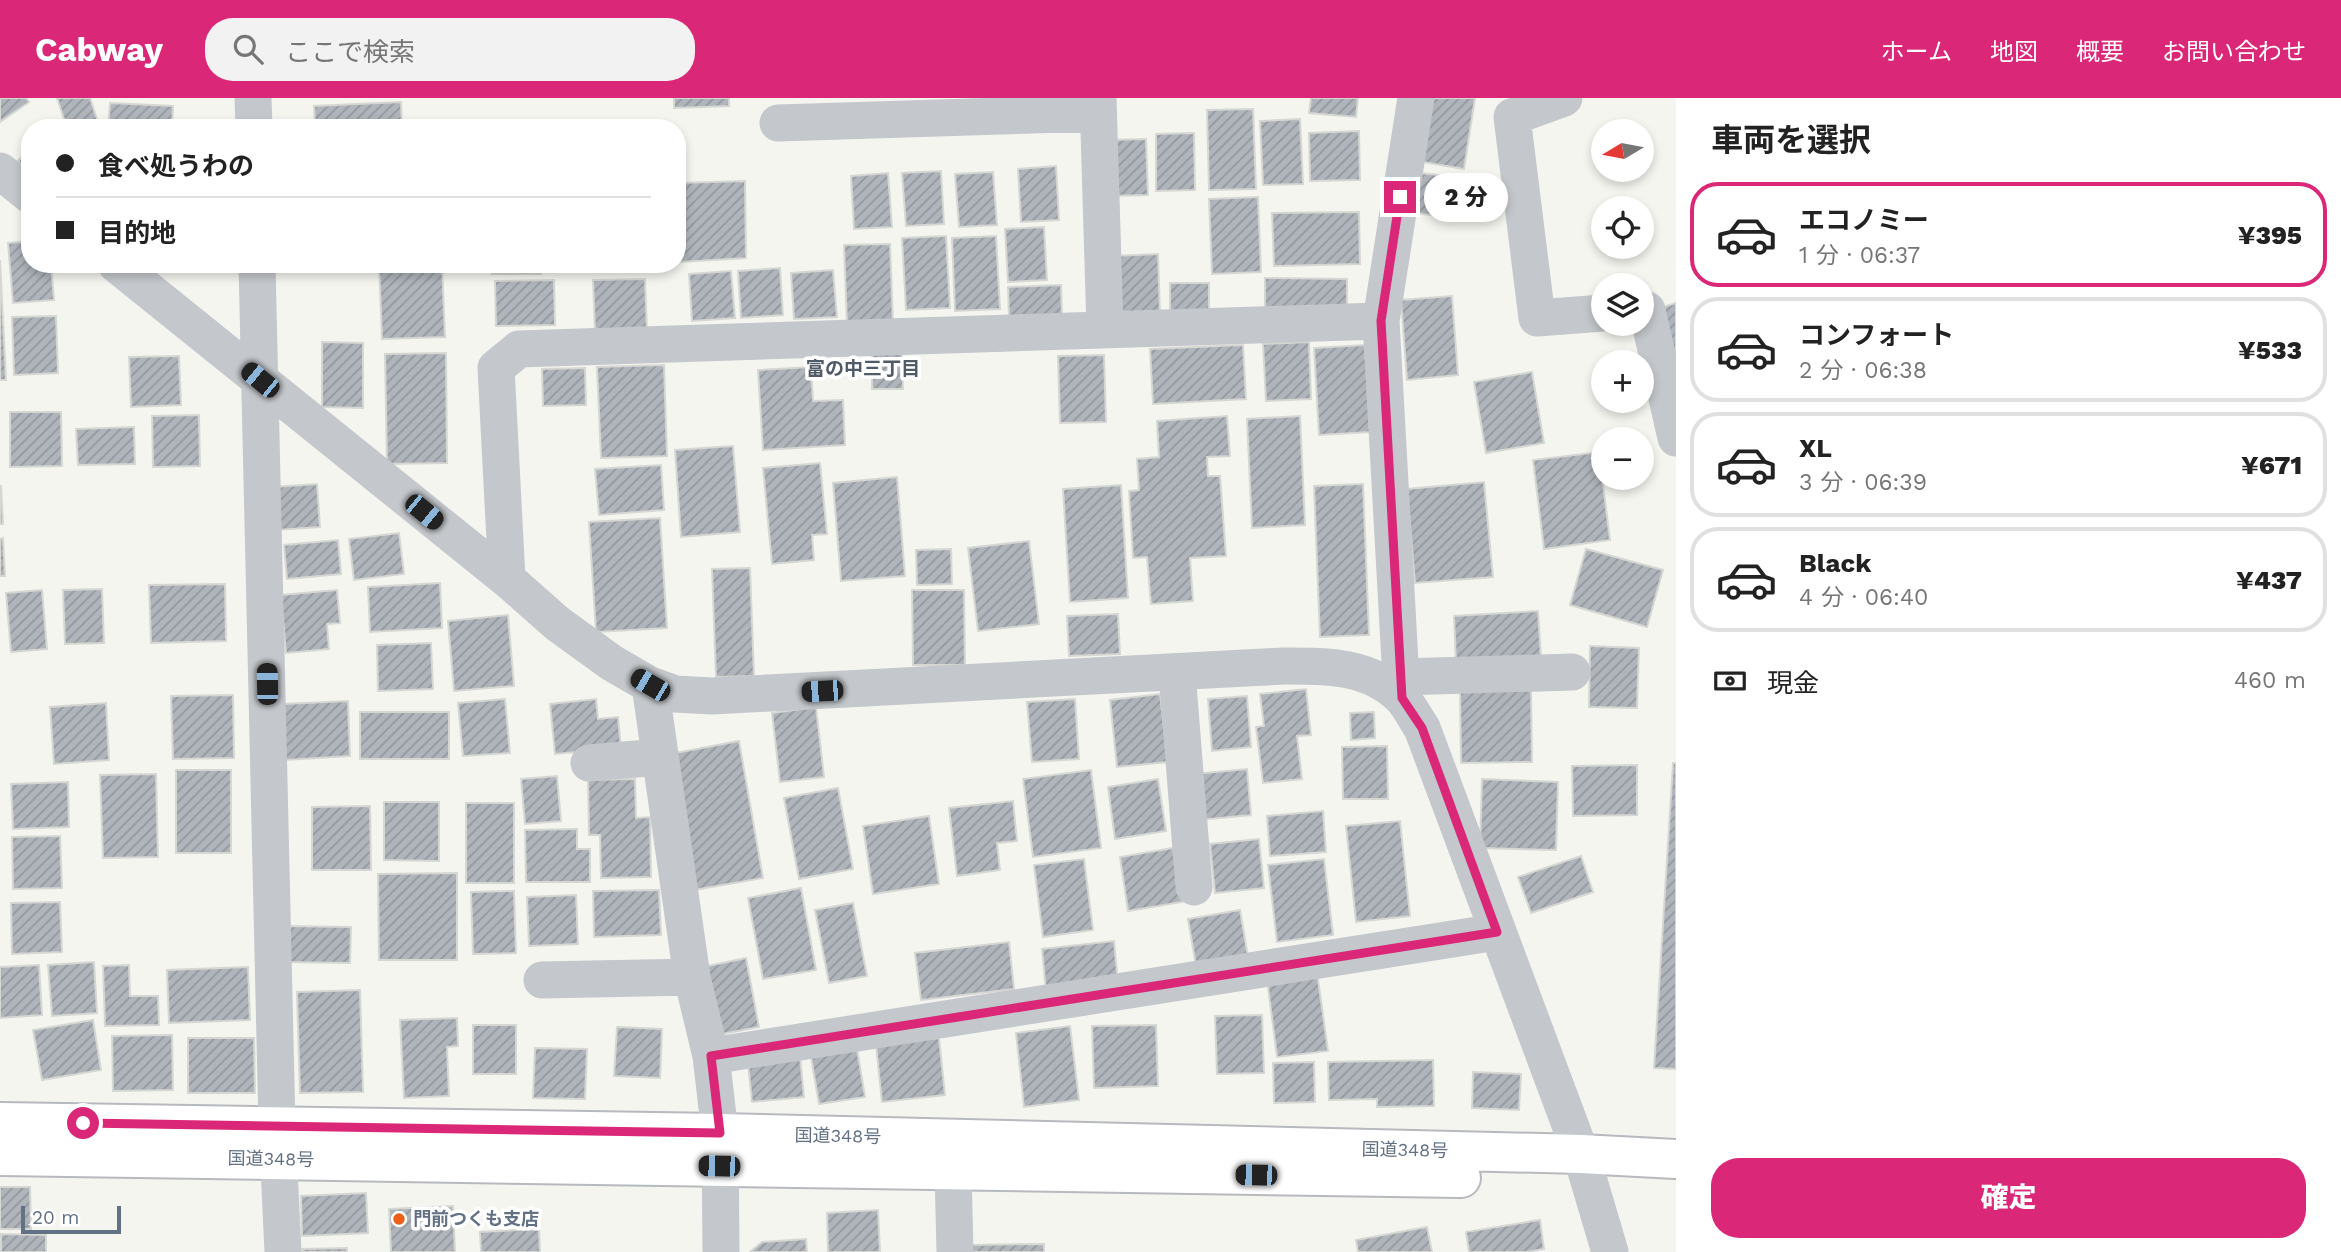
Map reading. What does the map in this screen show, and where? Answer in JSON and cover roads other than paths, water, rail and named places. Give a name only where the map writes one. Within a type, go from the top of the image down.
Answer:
[{"type":"highway","name":"国道348号","points":[[0,1122],[278,1143]]},
{"type":"highway","name":"国道348号","points":[[0,1156],[278,1143],[719,1149],[1584,1167],[1676,1185]]},
{"type":"highway","name":"国道348号","points":[[719,1149],[953,1170],[1584,1167],[1676,1159]]},
{"type":"street","points":[[253,98],[254,119]]},
{"type":"street","points":[[1416,98],[1381,321],[1402,687],[1422,728],[1584,1167],[1610,1252]]},
{"type":"street","points":[[1564,98],[1512,117],[1537,318],[1591,314]]},
{"type":"street","points":[[778,123],[1098,106],[1105,329]]},
{"type":"street","points":[[0,171],[21,188]]},
{"type":"street","points":[[127,273],[507,579],[558,624],[612,663],[650,685],[676,694],[712,696],[1284,666],[1352,669],[1402,687],[1572,672]]},
{"type":"street","points":[[257,273],[278,1143],[284,1252]]},
{"type":"street","points":[[507,579],[496,368],[519,349],[1381,321]]},
{"type":"street","points":[[1653,336],[1676,438]]},
{"type":"street","points":[[1177,672],[1194,887]]},
{"type":"street","points":[[650,685],[692,977],[711,1056],[719,1149],[721,1252]]},
{"type":"street","points":[[589,764],[660,757]]},
{"type":"street","points":[[711,1056],[1497,932]]},
{"type":"street","points":[[542,980],[692,977]]},
{"type":"street","points":[[953,1170],[955,1252]]},
{"type":"place","name":"門前つくも支店","points":[[399,1219]]},
{"type":"district","name":"富の中三丁目","points":[[863,368]]}]
